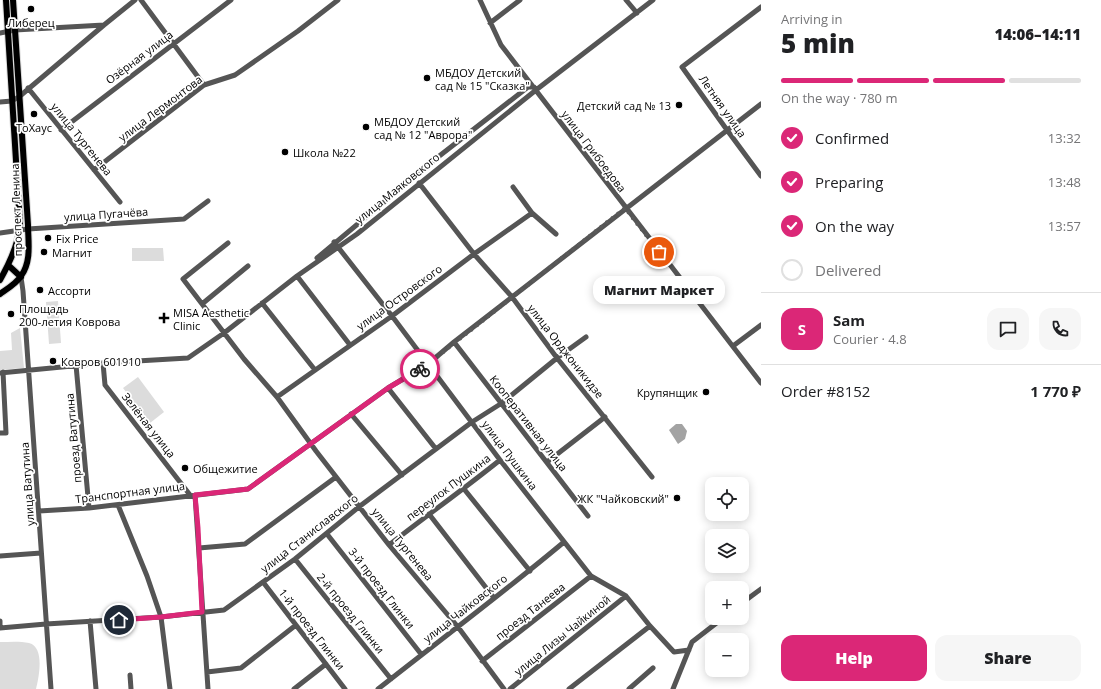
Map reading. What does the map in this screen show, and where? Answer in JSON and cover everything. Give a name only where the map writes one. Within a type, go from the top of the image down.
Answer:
[{"type":"main road","name":"проспект Ленина","points":[[6,0],[20,231],[8,265],[21,277],[26,268],[28,259],[28,230],[13,0]]},
{"type":"main road","points":[[0,280],[8,265]]},
{"type":"main road","points":[[0,294],[21,277]]},
{"type":"street","points":[[0,102],[12,101],[20,96],[135,0]]},
{"type":"street","points":[[141,0],[172,44],[204,85]]},
{"type":"street","name":"Озёрная улица","points":[[61,130],[231,0]]},
{"type":"street","name":"улица Лермонтова","points":[[94,170],[204,85],[236,75],[298,31],[338,0]]},
{"type":"street","name":"улица Грибоедова","points":[[480,0],[501,45],[761,383]]},
{"type":"street","points":[[490,23],[520,0]]},
{"type":"street","points":[[626,0],[637,13]]},
{"type":"street","name":"улица Маяковского","points":[[335,245],[357,234],[535,88],[653,0]]},
{"type":"street","name":"Летняя улица","points":[[761,7],[682,67],[761,176]]},
{"type":"street","points":[[0,33],[15,30],[104,25]]},
{"type":"street","name":"улица Маяковского","points":[[297,276],[438,157],[528,87],[535,88]]},
{"type":"street","name":"улица Тургенева","points":[[28,88],[120,202]]},
{"type":"street","name":"Транспортная улица","points":[[40,511],[118,505],[248,489],[388,388],[428,364],[625,208],[761,104]]},
{"type":"street","name":"улица Орджоникидзе","points":[[419,182],[474,254],[512,297],[557,358],[652,477]]},
{"type":"street","points":[[513,187],[532,213],[556,234]]},
{"type":"street","name":"улица Пугачёва","points":[[0,233],[184,219],[208,201]]},
{"type":"street","name":"улица Островского","points":[[277,397],[392,316],[474,254],[532,213]]},
{"type":"street","name":"улица Тургенева","points":[[228,243],[183,279],[224,333],[277,397],[336,477],[458,627],[504,689]]},
{"type":"street","name":"улица Пушкина","points":[[335,245],[392,316],[500,460],[591,576],[626,596],[650,626],[674,652],[689,650]]},
{"type":"street","points":[[202,304],[248,266]]},
{"type":"street","points":[[0,433],[6,433],[1,372],[76,365],[188,358],[224,333],[297,276],[350,345]]},
{"type":"street","name":"улица Ватутина","points":[[21,277],[40,511],[41,553],[51,689]]},
{"type":"street","points":[[262,303],[315,370]]},
{"type":"street","points":[[732,346],[761,325]]},
{"type":"street","name":"улица Станиславского","points":[[0,628],[161,617],[224,610],[295,559],[360,506],[472,422],[502,403],[557,358],[586,337]]},
{"type":"street","name":"Кооперативная улица","points":[[454,342],[588,516]]},
{"type":"street","name":"Зелёная улица","points":[[103,363],[105,385],[192,495]]},
{"type":"street","name":"проезд Ватутина","points":[[76,365],[89,508]]},
{"type":"street","points":[[388,388],[436,449]]},
{"type":"street","points":[[351,414],[402,475]]},
{"type":"street","points":[[547,462],[605,417]]},
{"type":"street","name":"переулок Пушкина","points":[[390,545],[429,514],[464,490],[500,460]]},
{"type":"street","points":[[198,548],[244,544],[336,477]]},
{"type":"street","points":[[464,490],[530,570]]},
{"type":"street","points":[[192,495],[198,548],[208,689]]},
{"type":"street","points":[[118,505],[147,576],[161,617],[170,689]]},
{"type":"street","points":[[429,514],[494,598]]},
{"type":"street","name":"3-й проезд Глинки","points":[[327,534],[421,654]]},
{"type":"street","name":"улица Чайковского","points":[[378,689],[564,542]]},
{"type":"street","points":[[0,556],[41,553]]},
{"type":"street","name":"2-й проезд Глинки","points":[[295,559],[391,679]]},
{"type":"street","name":"проезд Танеева","points":[[482,661],[591,576]]},
{"type":"street","name":"1-й проезд Глинки","points":[[263,582],[345,689]]},
{"type":"street","points":[[749,598],[761,589]]},
{"type":"street","name":"улица Лизы Чайкиной","points":[[510,689],[626,596]]},
{"type":"street","points":[[0,621],[0,628]]},
{"type":"street","points":[[90,621],[96,689]]},
{"type":"street","points":[[207,672],[241,668],[296,625]]},
{"type":"street","points":[[673,689],[692,642],[713,625]]},
{"type":"street","points":[[569,689],[650,626]]},
{"type":"street","points":[[294,689],[326,664]]},
{"type":"street","points":[[629,689],[654,668]]},
{"type":"street","points":[[130,674],[131,689]]},
{"type":"shaded area","points":[[132,248],[163,248],[164,261],[132,261]]},
{"type":"shaded area","points":[[58,301],[61,343],[49,344],[46,302]]},
{"type":"shaded area","points":[[20,328],[24,368],[0,370],[0,351],[12,350],[11,333]]},
{"type":"shaded area","points":[[138,377],[164,412],[150,423],[123,388]]},
{"type":"shaded area","points":[[676,424],[682,424],[687,431],[685,439],[678,444],[669,430]]},
{"type":"shaded area","points":[[0,642],[26,642],[34,646],[37,650],[40,663],[36,689],[0,689]]},
{"type":"way so far","points":[[420,369],[625,208],[659,252]]},
{"type":"place","name":"Либерец","points":[[31,9]]},
{"type":"place","name":"МБДОУ Детский сад № 15 \"Сказка\"","points":[[427,78]]},
{"type":"place","name":"Детский сад № 13","points":[[679,105]]},
{"type":"place","name":"ТоХаус","points":[[34,114]]},
{"type":"place","name":"МБДОУ Детский сад № 12 \"Аврора\"","points":[[366,127]]},
{"type":"place","name":"Школа №22","points":[[285,152]]},
{"type":"place","name":"Fix Price","points":[[48,238]]},
{"type":"place","name":"Магнит","points":[[44,252]]},
{"type":"place","name":"Магнит Маркет","points":[[659,252]]},
{"type":"place","name":"Ассорти","points":[[40,290]]},
{"type":"place","name":"Площадь 200-летия Коврова","points":[[11,314]]},
{"type":"place","name":"MISA Aesthetic Clinic","points":[[164,318]]},
{"type":"place","name":"Ковров 601910","points":[[53,361]]},
{"type":"place","name":"Крупянщик","points":[[706,392]]},
{"type":"place","name":"Общежитие","points":[[185,468]]},
{"type":"place","name":"ЖК \"Чайковский\"","points":[[677,498]]},
{"type":"route","points":[[119,620],[202,612],[195,495],[248,489],[388,388],[420,369]]}]
